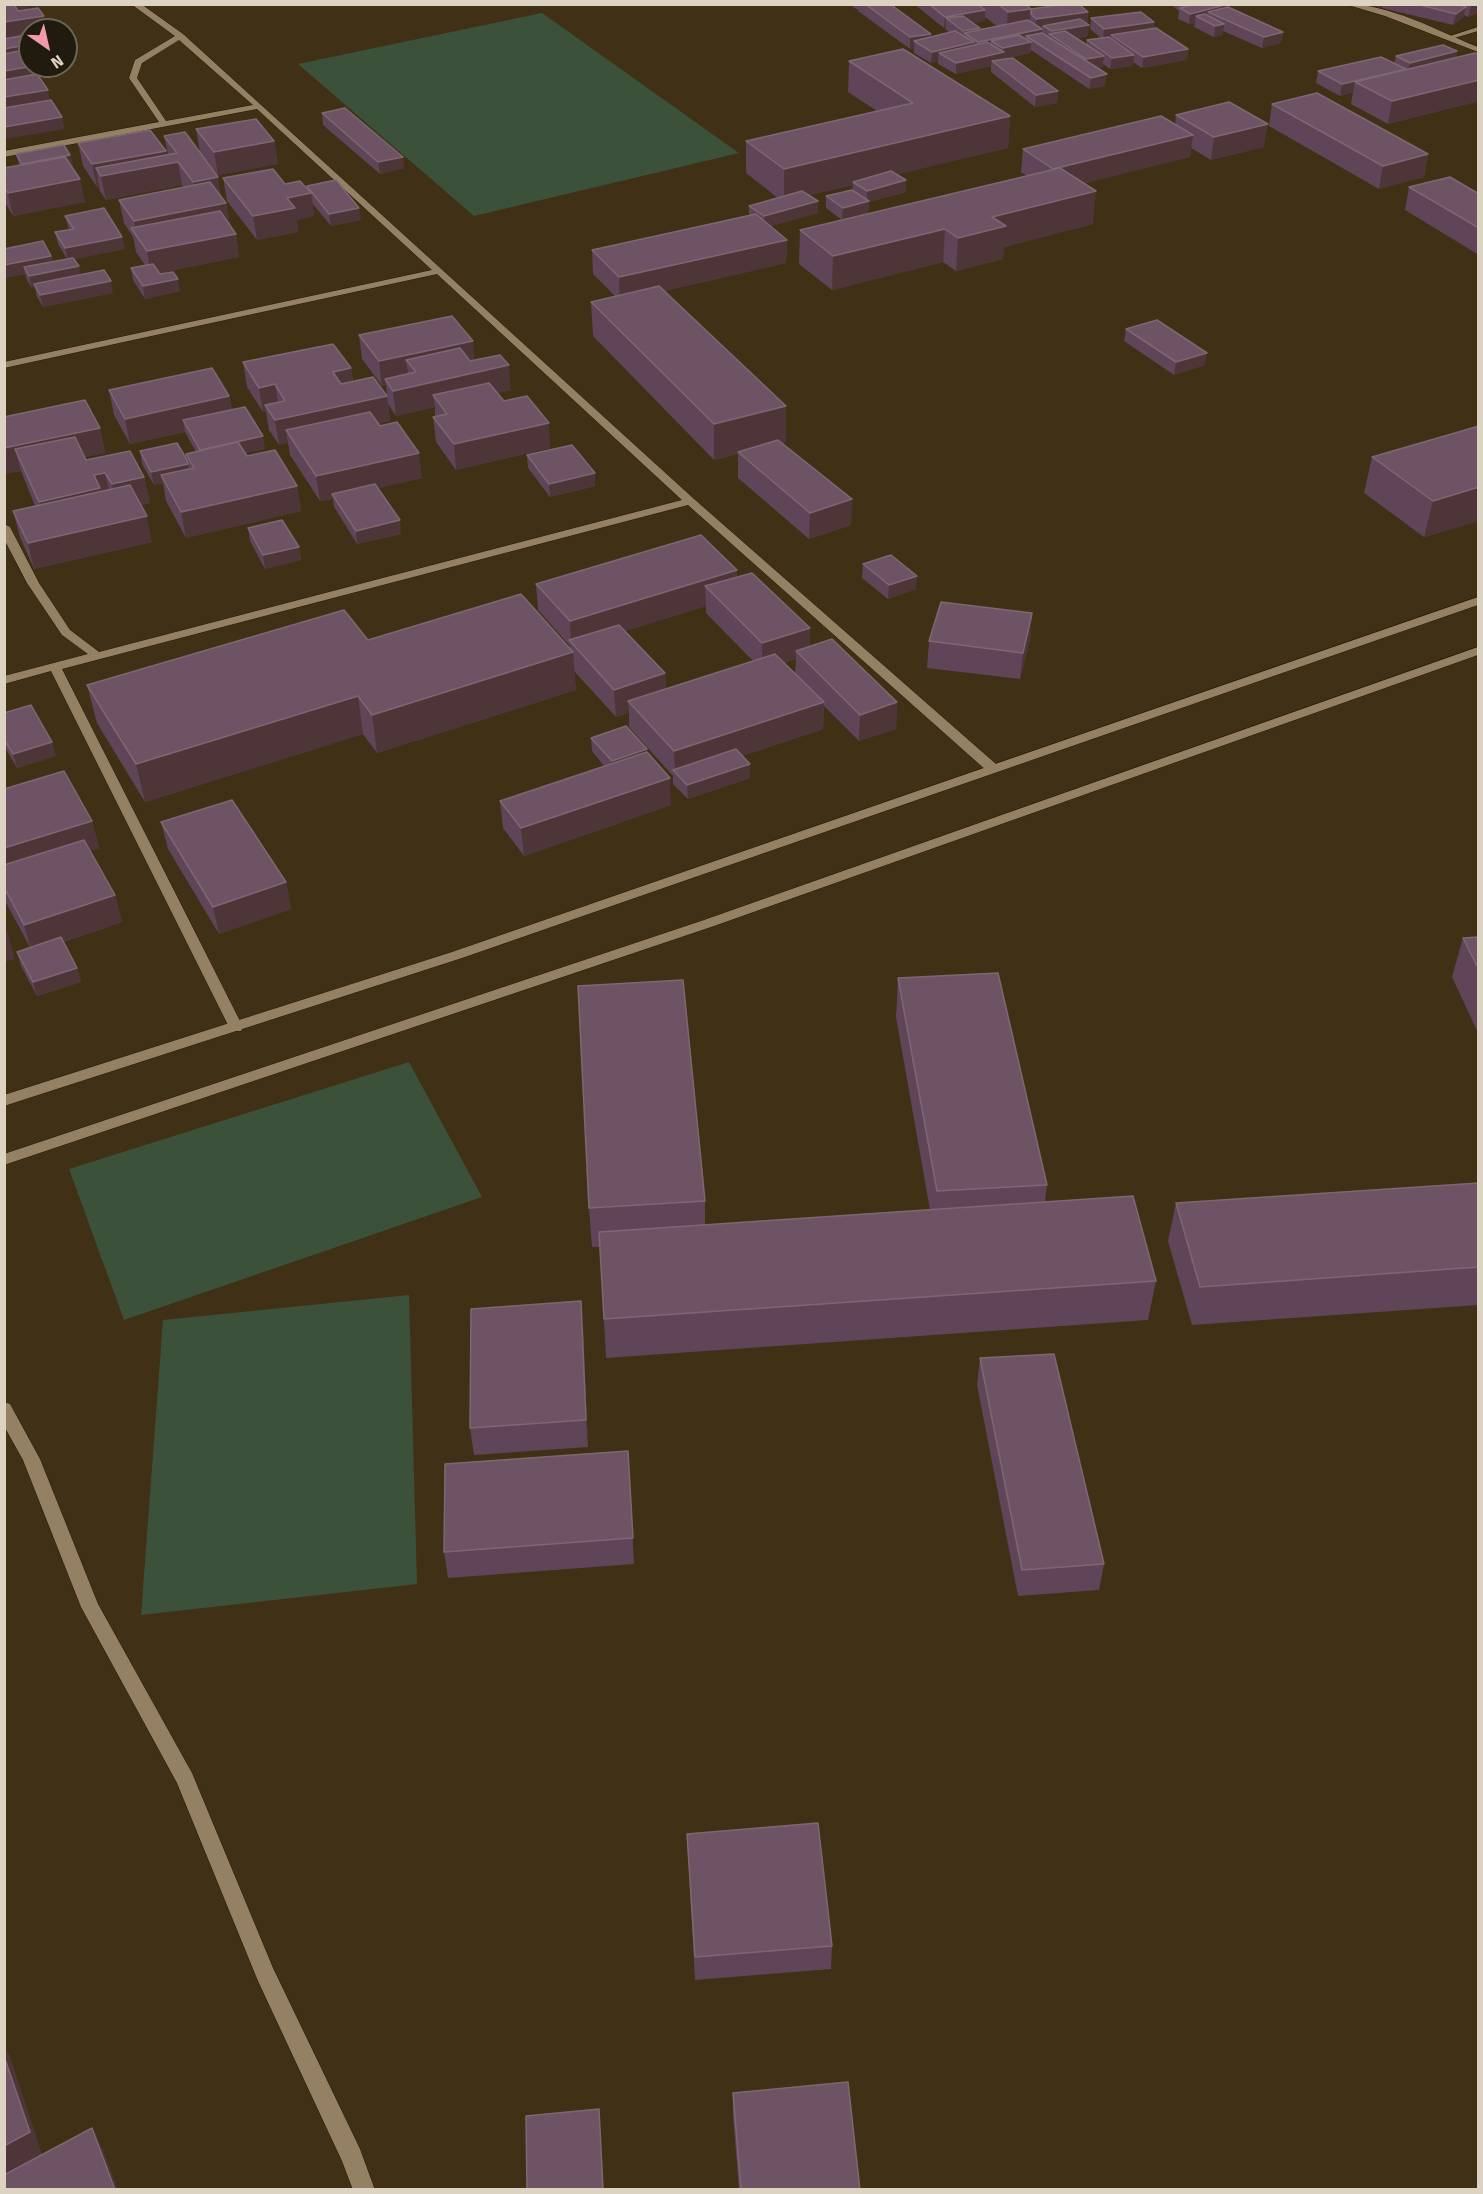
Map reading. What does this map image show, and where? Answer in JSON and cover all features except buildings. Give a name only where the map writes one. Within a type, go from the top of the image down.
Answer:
[{"type":"street","points":[[135,4],[180,36],[259,106],[690,501],[992,768]]},
{"type":"street","points":[[1349,4],[1388,14],[1479,50]]},
{"type":"street","points":[[1451,38],[1479,29]]},
{"type":"street","points":[[164,124],[133,78],[138,62],[180,36]]},
{"type":"street","points":[[4,154],[259,106]]},
{"type":"street","points":[[4,364],[439,271]]},
{"type":"street","points":[[4,680],[690,501]]},
{"type":"street","points":[[4,527],[33,583],[66,632],[96,655]]},
{"type":"street","points":[[4,1101],[457,955],[1479,601]]},
{"type":"street","points":[[4,1160],[709,923],[1479,651]]},
{"type":"street","points":[[55,667],[236,1027]]},
{"type":"street","points":[[4,1409],[31,1459],[90,1607],[184,1779],[265,1974],[352,2157],[364,2190]]},
{"type":"green space","points":[[542,13],[739,153],[474,216],[298,64]]},
{"type":"green space","points":[[409,1062],[482,1197],[124,1320],[69,1169]]},
{"type":"green space","points":[[409,1295],[417,1584],[141,1615],[163,1320]]}]
